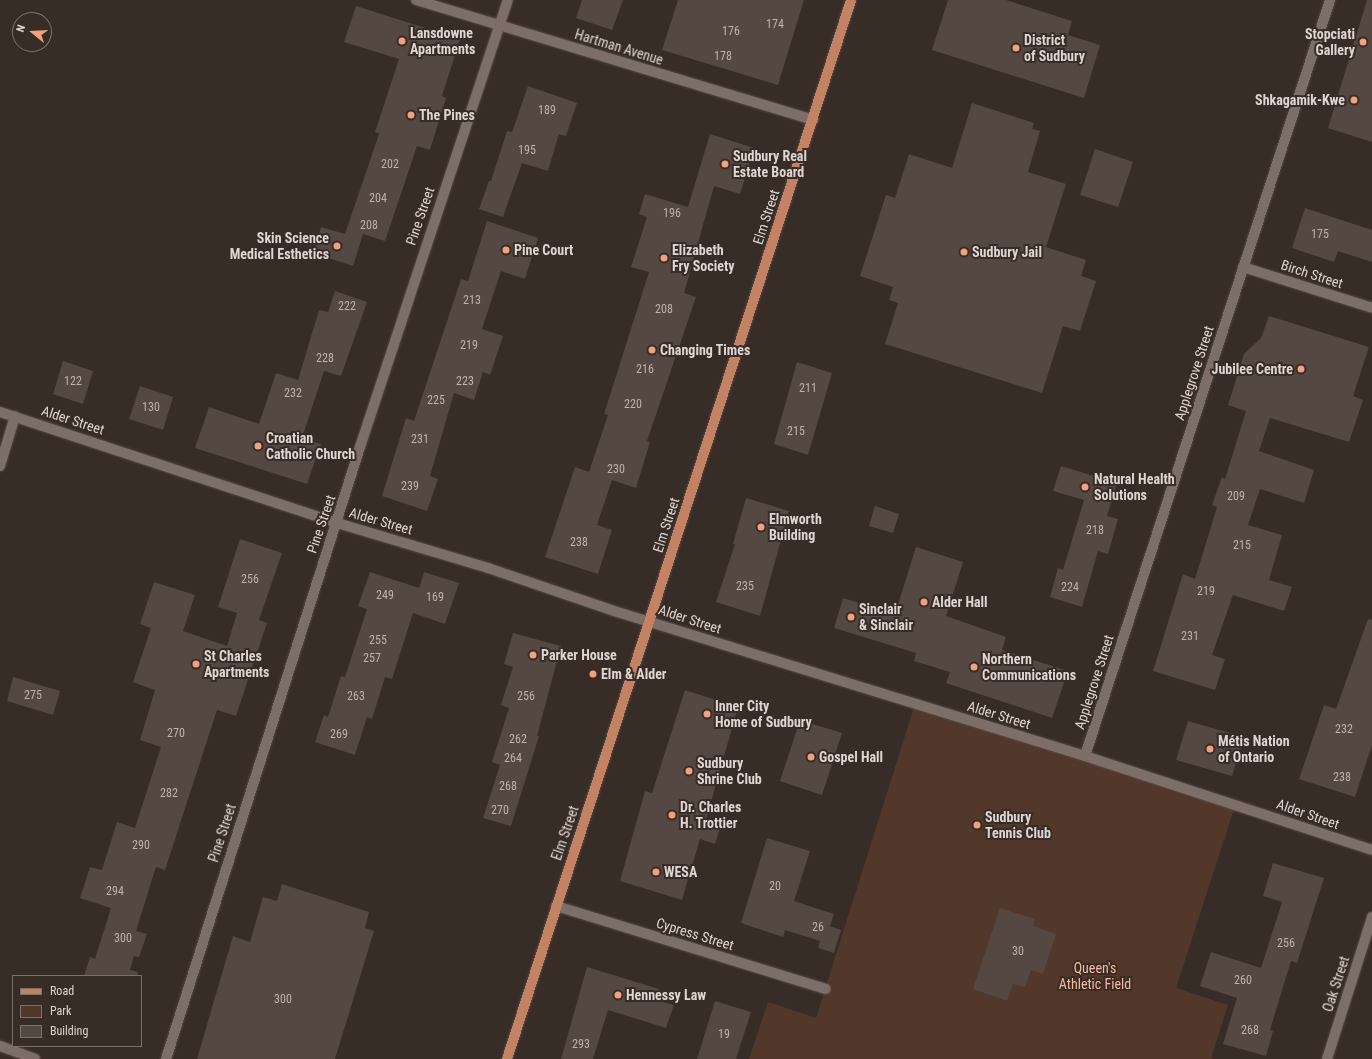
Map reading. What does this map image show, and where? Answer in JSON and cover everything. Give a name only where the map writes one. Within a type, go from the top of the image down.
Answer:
[{"type":"main road","name":"Elm Street","points":[[507,1059],[851,0]]},
{"type":"street","name":"Hartman Avenue","points":[[416,0],[813,120]]},
{"type":"street","name":"Pine Street","points":[[166,1059],[414,280],[508,0]]},
{"type":"street","name":"Applegrove Street","points":[[1085,756],[1330,0]]},
{"type":"street","name":"Birch Street","points":[[1243,267],[1372,308]]},
{"type":"street","name":"Alder Street","points":[[0,412],[337,523],[488,568],[614,611],[1085,756],[1372,850]]},
{"type":"street","points":[[0,466],[15,416]]},
{"type":"street","name":"Cypress Street","points":[[556,906],[825,989]]},
{"type":"street","name":"Oak Street","points":[[1327,1059],[1372,917]]},
{"type":"street","points":[[0,1046],[35,1059]]},
{"type":"green space","name":"Queen's Athletic Field","points":[[914,707],[1235,806],[1176,988],[1228,1005],[1211,1058],[1215,1059],[749,1059],[768,1002],[816,1018]]},
{"type":"building","points":[[582,0],[623,0],[612,30],[576,18]]},
{"type":"building","points":[[678,0],[804,0],[778,85],[662,50]]},
{"type":"building","name":"District of Sudbury","points":[[948,0],[1006,0],[1072,21],[1068,35],[1100,45],[1084,98],[932,50]]},
{"type":"building","name":"Shkagamik-Kwe","points":[[1367,0],[1372,0],[1372,142],[1328,128]]},
{"type":"building","points":[[356,6],[460,39],[442,96],[446,98],[430,150],[417,146],[385,241],[363,234],[353,266],[313,253],[321,227],[345,234],[379,134],[375,132],[399,59],[344,42]]},
{"type":"building","points":[[528,86],[577,103],[566,136],[559,134],[548,171],[522,163],[503,217],[479,209],[489,181],[491,181],[507,131],[512,132]]},
{"type":"building","name":"Sudbury Jail","points":[[972,103],[1034,123],[1032,129],[1040,131],[1028,172],[1066,184],[1046,247],[1086,260],[1081,276],[1096,281],[1080,331],[1063,326],[1042,393],[885,344],[898,303],[889,300],[893,287],[860,276],[886,195],[895,198],[909,154],[952,168]]},
{"type":"building","points":[[710,134],[754,148],[740,194],[714,186],[684,293],[696,297],[647,441],[650,442],[636,488],[612,480],[597,525],[612,530],[598,574],[545,557],[575,467],[589,472],[608,415],[604,414],[649,272],[631,267],[647,217],[639,214],[645,194],[688,207]]},
{"type":"building","points":[[1095,149],[1133,162],[1118,207],[1080,195]]},
{"type":"building","points":[[1305,208],[1372,230],[1372,262],[1338,251],[1334,262],[1292,248]]},
{"type":"building","points":[[487,221],[538,238],[525,279],[501,271],[482,329],[503,336],[490,375],[483,372],[474,400],[454,393],[430,476],[438,479],[427,511],[382,496],[406,418],[414,421],[461,279],[468,281]]},
{"type":"building","points":[[335,291],[367,302],[341,376],[324,371],[302,438],[321,444],[307,484],[195,448],[209,407],[259,424],[276,373],[298,380],[319,310],[328,312]]},
{"type":"building","points":[[1269,316],[1369,347],[1353,396],[1363,400],[1349,442],[1270,418],[1259,451],[1314,470],[1304,503],[1260,489],[1248,525],[1282,535],[1269,580],[1292,587],[1284,611],[1233,595],[1212,655],[1225,659],[1215,690],[1153,671],[1183,574],[1195,579],[1217,507],[1212,505],[1222,477],[1225,479],[1246,411],[1228,405],[1244,354],[1261,338]]},
{"type":"building","points":[[63,361],[93,371],[83,404],[53,394]]},
{"type":"building","points":[[797,362],[832,373],[808,455],[774,444]]},
{"type":"building","points":[[140,386],[173,397],[163,430],[129,419]]},
{"type":"building","points":[[1061,466],[1117,483],[1107,516],[1118,519],[1108,554],[1098,551],[1082,607],[1050,597],[1058,568],[1063,570],[1084,500],[1053,491]]},
{"type":"building","points":[[746,498],[789,511],[760,616],[716,602],[735,544],[733,544]]},
{"type":"building","points":[[875,506],[899,514],[893,533],[869,526]]},
{"type":"building","points":[[240,539],[282,553],[259,620],[267,623],[236,716],[217,710],[165,870],[156,867],[136,931],[147,934],[139,957],[134,956],[130,970],[138,972],[137,975],[84,975],[90,957],[95,959],[111,908],[80,898],[90,867],[102,870],[117,822],[135,828],[161,747],[140,740],[155,690],[133,682],[151,628],[140,624],[154,582],[195,595],[183,631],[227,646],[237,613],[218,607]]},
{"type":"building","points":[[916,547],[963,562],[946,616],[1006,637],[1002,650],[1068,671],[1052,718],[946,683],[950,672],[914,661],[916,653],[834,628],[843,598],[895,614]]},
{"type":"building","points":[[370,572],[419,588],[424,572],[459,583],[445,624],[413,613],[392,679],[385,677],[372,719],[367,717],[355,755],[315,742],[324,715],[328,717],[341,676],[345,677],[367,609],[358,606]]},
{"type":"building","points":[[1368,619],[1372,620],[1372,745],[1355,797],[1299,779],[1324,705],[1336,709]]},
{"type":"building","points":[[513,633],[561,646],[537,736],[539,736],[511,826],[483,818],[500,765],[492,762],[509,708],[501,705],[513,667],[504,664]]},
{"type":"building","points":[[13,677],[60,691],[53,715],[7,701]]},
{"type":"building","points":[[685,690],[738,707],[705,823],[720,828],[715,844],[700,839],[682,900],[620,881],[645,791],[652,793]]},
{"type":"building","name":"Gospel Hall","points":[[800,720],[842,733],[822,795],[780,781]]},
{"type":"building","name":"Métis Nation of Ontario","points":[[1188,721],[1244,737],[1232,776],[1176,760]]},
{"type":"building","points":[[767,838],[810,851],[794,901],[834,914],[830,926],[841,930],[834,953],[818,948],[820,941],[785,930],[783,937],[741,923]]},
{"type":"building","points":[[1273,863],[1324,878],[1297,963],[1291,961],[1270,1030],[1273,1031],[1266,1056],[1223,1044],[1237,998],[1200,986],[1211,952],[1261,968],[1282,902],[1263,896]]},
{"type":"building","points":[[282,884],[369,912],[365,928],[374,931],[335,1059],[197,1059],[233,936],[250,942],[263,897],[277,901]]},
{"type":"building","points":[[1000,908],[1035,919],[1033,926],[1056,934],[1043,974],[1031,970],[1025,987],[1013,984],[1007,1001],[973,989]]},
{"type":"building","name":"Hennessy Law","points":[[587,967],[659,989],[656,1000],[674,1005],[666,1028],[608,1010],[593,1059],[561,1059]]},
{"type":"building","points":[[715,1001],[751,1012],[736,1059],[697,1059]]},
{"type":"place","name":"Lansdowne Apartments","points":[[402,41]]},
{"type":"place","name":"Stopciati Gallery","points":[[1363,42]]},
{"type":"place","name":"District of Sudbury","points":[[1016,48]]},
{"type":"place","name":"Shkagamik-Kwe","points":[[1354,100]]},
{"type":"place","name":"The Pines","points":[[411,115]]},
{"type":"place","name":"Sudbury Real Estate Board","points":[[725,164]]},
{"type":"place","name":"Skin Science Medical Esthetics","points":[[337,246]]},
{"type":"place","name":"Pine Court","points":[[506,250]]},
{"type":"place","name":"Sudbury Jail","points":[[964,252]]},
{"type":"place","name":"Elizabeth Fry Society","points":[[664,258]]},
{"type":"place","name":"Changing Times","points":[[652,350]]},
{"type":"place","name":"Jubilee Centre","points":[[1301,369]]},
{"type":"place","name":"Croatian Catholic Church","points":[[258,446]]},
{"type":"place","name":"Natural Health Solutions","points":[[1085,487]]},
{"type":"place","name":"Elmworth Building","points":[[761,527]]},
{"type":"place","name":"Alder Hall","points":[[924,602]]},
{"type":"place","name":"Sinclair & Sinclair","points":[[851,617]]},
{"type":"place","name":"Parker House","points":[[533,655]]},
{"type":"place","name":"St Charles Apartments","points":[[196,664]]},
{"type":"place","name":"Northern Communications","points":[[974,667]]},
{"type":"place","name":"Elm & Alder","points":[[593,674]]},
{"type":"place","name":"Inner City Home of Sudbury","points":[[707,714]]},
{"type":"place","name":"Métis Nation of Ontario","points":[[1210,749]]},
{"type":"place","name":"Gospel Hall","points":[[811,757]]},
{"type":"place","name":"Sudbury Shrine Club","points":[[689,771]]},
{"type":"place","name":"Dr. Charles H. Trottier","points":[[672,815]]},
{"type":"place","name":"Sudbury Tennis Club","points":[[977,825]]},
{"type":"place","name":"WESA","points":[[656,872]]},
{"type":"place","name":"Hennessy Law","points":[[618,995]]}]
